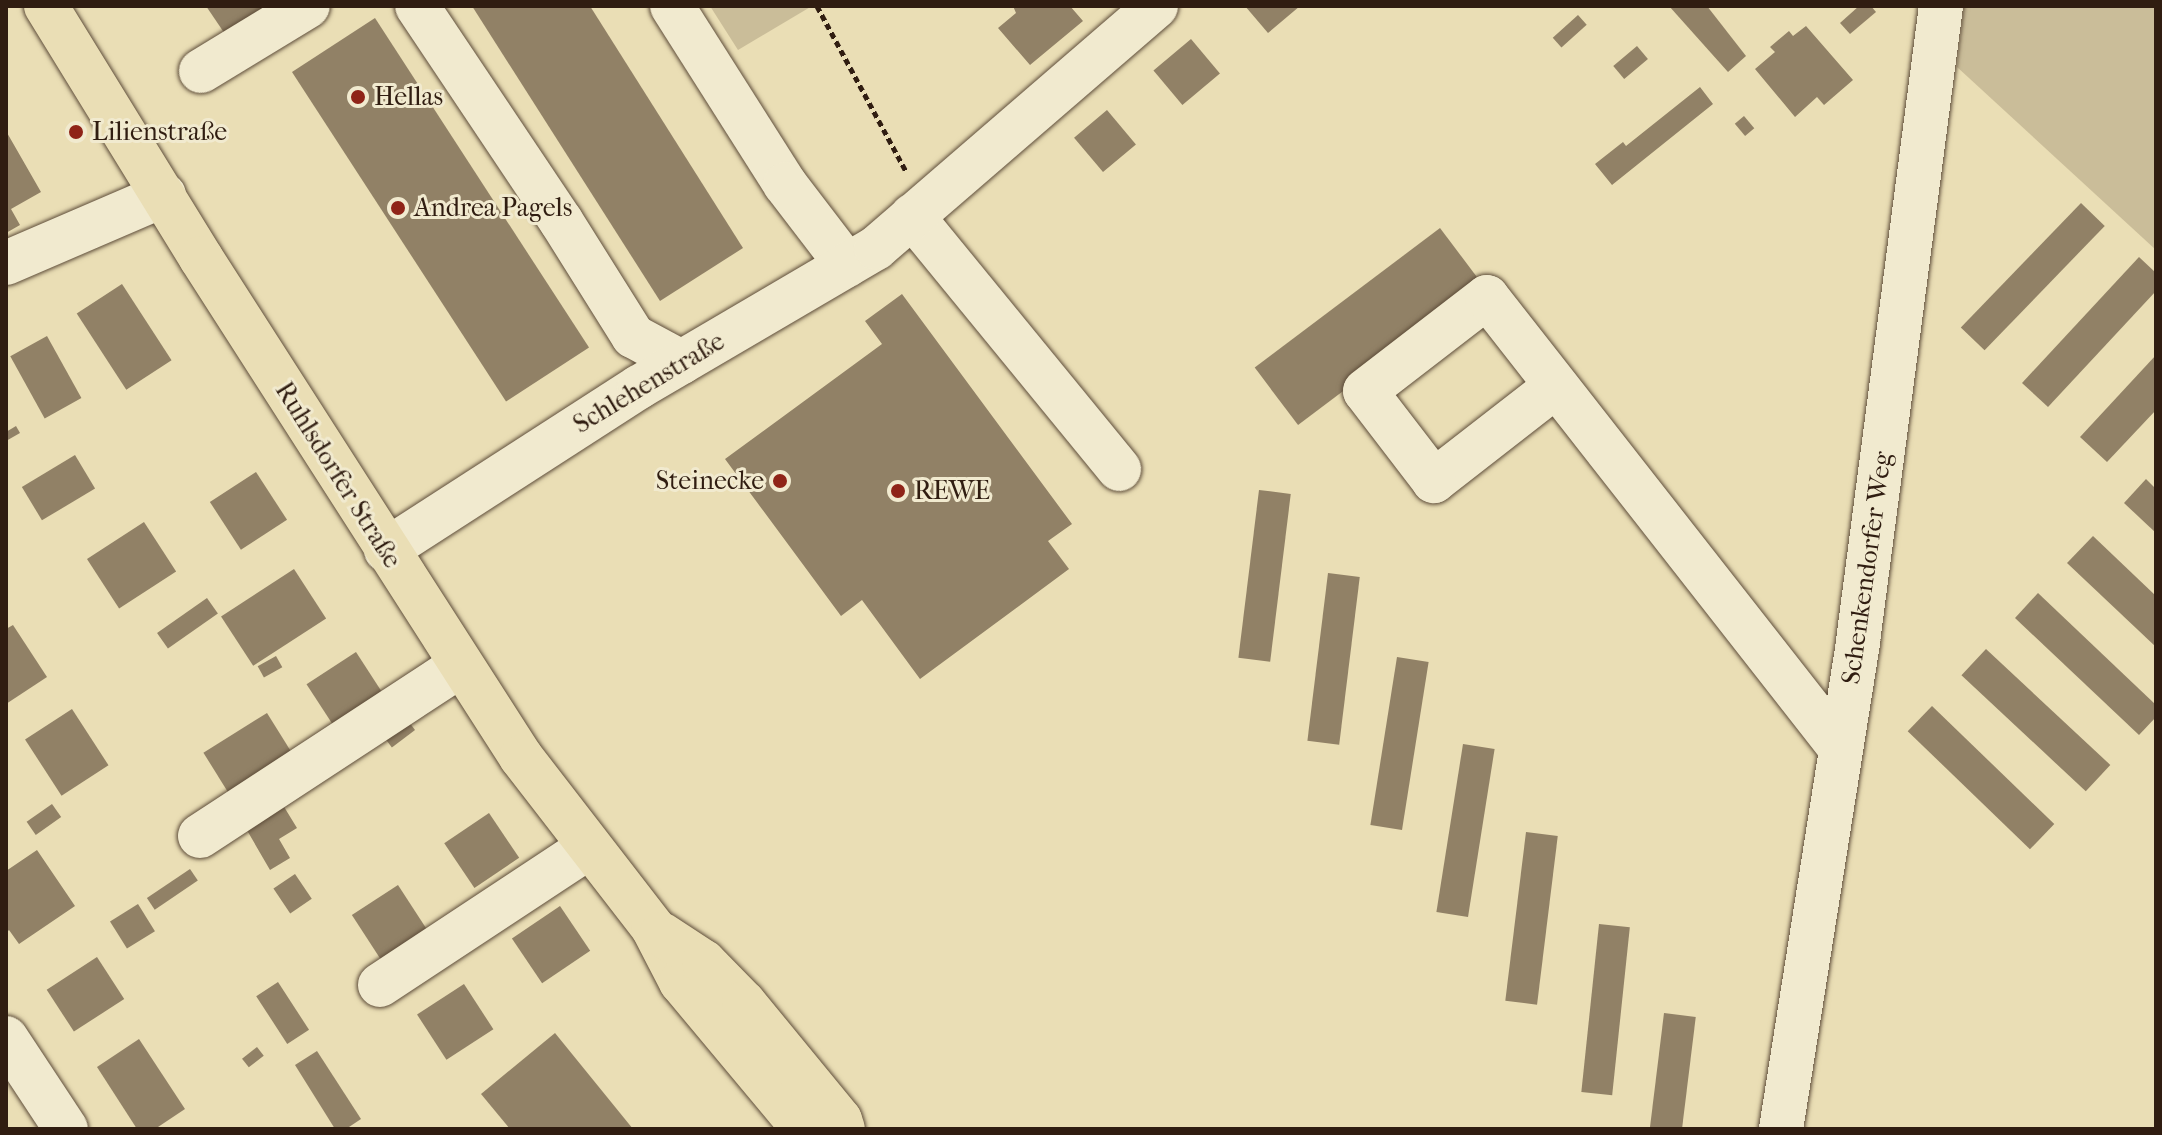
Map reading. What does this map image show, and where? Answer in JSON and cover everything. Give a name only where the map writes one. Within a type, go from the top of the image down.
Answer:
[{"type":"main road","name":"Ruhlsdorfer Straße","points":[[46,6],[386,550],[521,757],[588,848],[653,928],[681,982],[804,1129]]},
{"type":"main road","name":"Ruhlsdorfer Straße","points":[[653,928],[704,962],[744,1003],[840,1120],[843,1129]]},
{"type":"street","points":[[201,71],[308,6]]},
{"type":"street","points":[[417,6],[561,221],[633,336],[681,362]]},
{"type":"street","points":[[672,6],[785,184],[847,265]]},
{"type":"street","name":"Schenkendorfer Weg","points":[[1781,1129],[1858,641],[1941,6]]},
{"type":"street","name":"Schlehenstraße","points":[[386,550],[639,387],[876,248],[1149,8]]},
{"type":"street","points":[[6,263],[164,195]]},
{"type":"street","points":[[918,211],[1119,469]]},
{"type":"street","points":[[633,336],[626,353],[639,387]]},
{"type":"street","points":[[1556,386],[1841,749]]},
{"type":"street","points":[[200,836],[461,665]]},
{"type":"street","points":[[380,985],[588,848]]},
{"type":"street","points":[[6,1038],[66,1129]]},
{"type":"path","points":[[817,6],[918,211]]},
{"type":"shaded area","points":[[710,6],[812,6],[738,50]]},
{"type":"shaded area","points":[[1964,6],[2156,6],[2156,250],[1957,67]]},
{"type":"building","points":[[206,6],[274,6],[227,37]]},
{"type":"building","points":[[472,6],[590,6],[743,248],[660,301]]},
{"type":"building","points":[[1013,6],[1070,6],[1083,21],[1030,65],[998,28],[1016,13]]},
{"type":"building","points":[[1245,6],[1300,6],[1268,33]]},
{"type":"building","points":[[1669,6],[1707,6],[1746,56],[1728,72]]},
{"type":"building","points":[[1859,6],[1871,6],[1876,12],[1850,34],[1840,23]]},
{"type":"building","points":[[1578,15],[1587,25],[1561,47],[1553,38]]},
{"type":"building","points":[[375,18],[589,348],[506,402],[292,72]]},
{"type":"building","points":[[1806,26],[1853,80],[1824,105],[1817,97],[1795,117],[1755,69],[1775,52],[1770,47],[1789,31],[1793,36]]},
{"type":"building","points":[[1191,39],[1220,73],[1182,105],[1153,70]]},
{"type":"building","points":[[1637,46],[1648,59],[1624,79],[1613,66]]},
{"type":"building","points":[[1700,87],[1713,104],[1612,185],[1595,164],[1623,142],[1626,146]]},
{"type":"building","points":[[1107,110],[1136,144],[1103,172],[1074,138]]},
{"type":"building","points":[[1744,116],[1754,128],[1745,136],[1735,124]]},
{"type":"building","points":[[6,131],[41,192],[11,209],[20,225],[6,233]]},
{"type":"building","points":[[2081,203],[2105,226],[1985,350],[1961,327]]},
{"type":"building","points":[[1440,228],[1483,286],[1298,425],[1255,368]]},
{"type":"building","points":[[2139,257],[2156,273],[2156,291],[2048,407],[2022,383]]},
{"type":"building","points":[[122,284],[172,360],[126,390],[77,313]]},
{"type":"building","name":"REWE","points":[[902,294],[1072,524],[1048,541],[1069,569],[920,679],[862,600],[841,616],[725,459],[882,344],[865,321]]},
{"type":"building","points":[[47,336],[81,398],[45,418],[10,356]]},
{"type":"building","points":[[2156,355],[2156,410],[2107,462],[2080,437]]},
{"type":"building","points":[[16,426],[20,433],[6,441],[6,432]]},
{"type":"building","points":[[75,455],[95,488],[42,520],[22,487]]},
{"type":"building","points":[[256,472],[287,520],[241,550],[210,502]]},
{"type":"building","points":[[2146,479],[2156,489],[2156,533],[2124,503]]},
{"type":"building","points":[[1259,490],[1291,494],[1270,662],[1238,658]]},
{"type":"building","points":[[144,522],[176,571],[119,609],[87,559]]},
{"type":"building","points":[[2093,536],[2156,596],[2156,647],[2067,563]]},
{"type":"building","points":[[294,569],[326,618],[253,666],[221,616]]},
{"type":"building","points":[[1328,573],[1360,577],[1339,745],[1307,741]]},
{"type":"building","points":[[2038,593],[2156,705],[2156,717],[2139,735],[2015,618]]},
{"type":"building","points":[[207,598],[218,614],[168,649],[157,633]]},
{"type":"building","points":[[13,625],[47,677],[6,704],[6,629]]},
{"type":"building","points":[[1986,649],[2110,765],[2086,791],[1961,675]]},
{"type":"building","points":[[356,652],[391,706],[341,738],[307,684]]},
{"type":"building","points":[[276,656],[282,667],[264,678],[258,666]]},
{"type":"building","points":[[1397,657],[1429,662],[1402,830],[1370,825]]},
{"type":"building","points":[[1932,706],[2054,824],[2030,849],[1908,731]]},
{"type":"building","points":[[72,709],[108,765],[62,796],[25,739]]},
{"type":"building","points":[[267,713],[298,762],[234,802],[203,753]]},
{"type":"building","points":[[403,714],[415,730],[392,747],[380,731]]},
{"type":"building","points":[[1463,744],[1495,749],[1468,917],[1436,912]]},
{"type":"building","points":[[278,797],[297,828],[279,839],[290,858],[270,870],[241,820]]},
{"type":"building","points":[[52,804],[61,817],[36,835],[27,822]]},
{"type":"building","points":[[489,813],[519,858],[474,888],[444,843]]},
{"type":"building","points":[[1526,832],[1558,836],[1537,1005],[1505,1001]]},
{"type":"building","points":[[37,850],[75,906],[19,944],[9,930],[6,933],[6,871]]},
{"type":"building","points":[[190,869],[198,881],[155,910],[147,898]]},
{"type":"building","points":[[295,874],[312,899],[290,913],[273,889]]},
{"type":"building","points":[[398,885],[431,935],[385,965],[352,915]]},
{"type":"building","points":[[138,904],[155,931],[127,949],[110,921]]},
{"type":"building","points":[[560,906],[590,951],[542,983],[512,938]]},
{"type":"building","points":[[1599,924],[1630,927],[1612,1095],[1581,1092]]},
{"type":"building","points":[[97,957],[124,999],[74,1032],[47,990]]},
{"type":"building","points":[[278,982],[309,1030],[287,1044],[256,996]]},
{"type":"building","points":[[464,984],[493,1029],[446,1060],[417,1014]]},
{"type":"building","points":[[1664,1013],[1696,1017],[1682,1129],[1650,1129]]},
{"type":"building","points":[[555,1033],[633,1129],[510,1129],[481,1094]]},
{"type":"building","points":[[139,1039],[185,1109],[155,1129],[137,1129],[97,1067]]},
{"type":"building","points":[[257,1047],[264,1056],[249,1067],[242,1059]]},
{"type":"building","points":[[317,1051],[361,1119],[346,1129],[335,1129],[295,1065]]},
{"type":"place","name":"Hellas","points":[[358,97]]},
{"type":"place","name":"Lilienstraße","points":[[76,132]]},
{"type":"place","name":"Andrea Pagels","points":[[398,208]]},
{"type":"place","name":"Steinecke","points":[[780,481]]},
{"type":"place","name":"REWE","points":[[898,491]]}]
